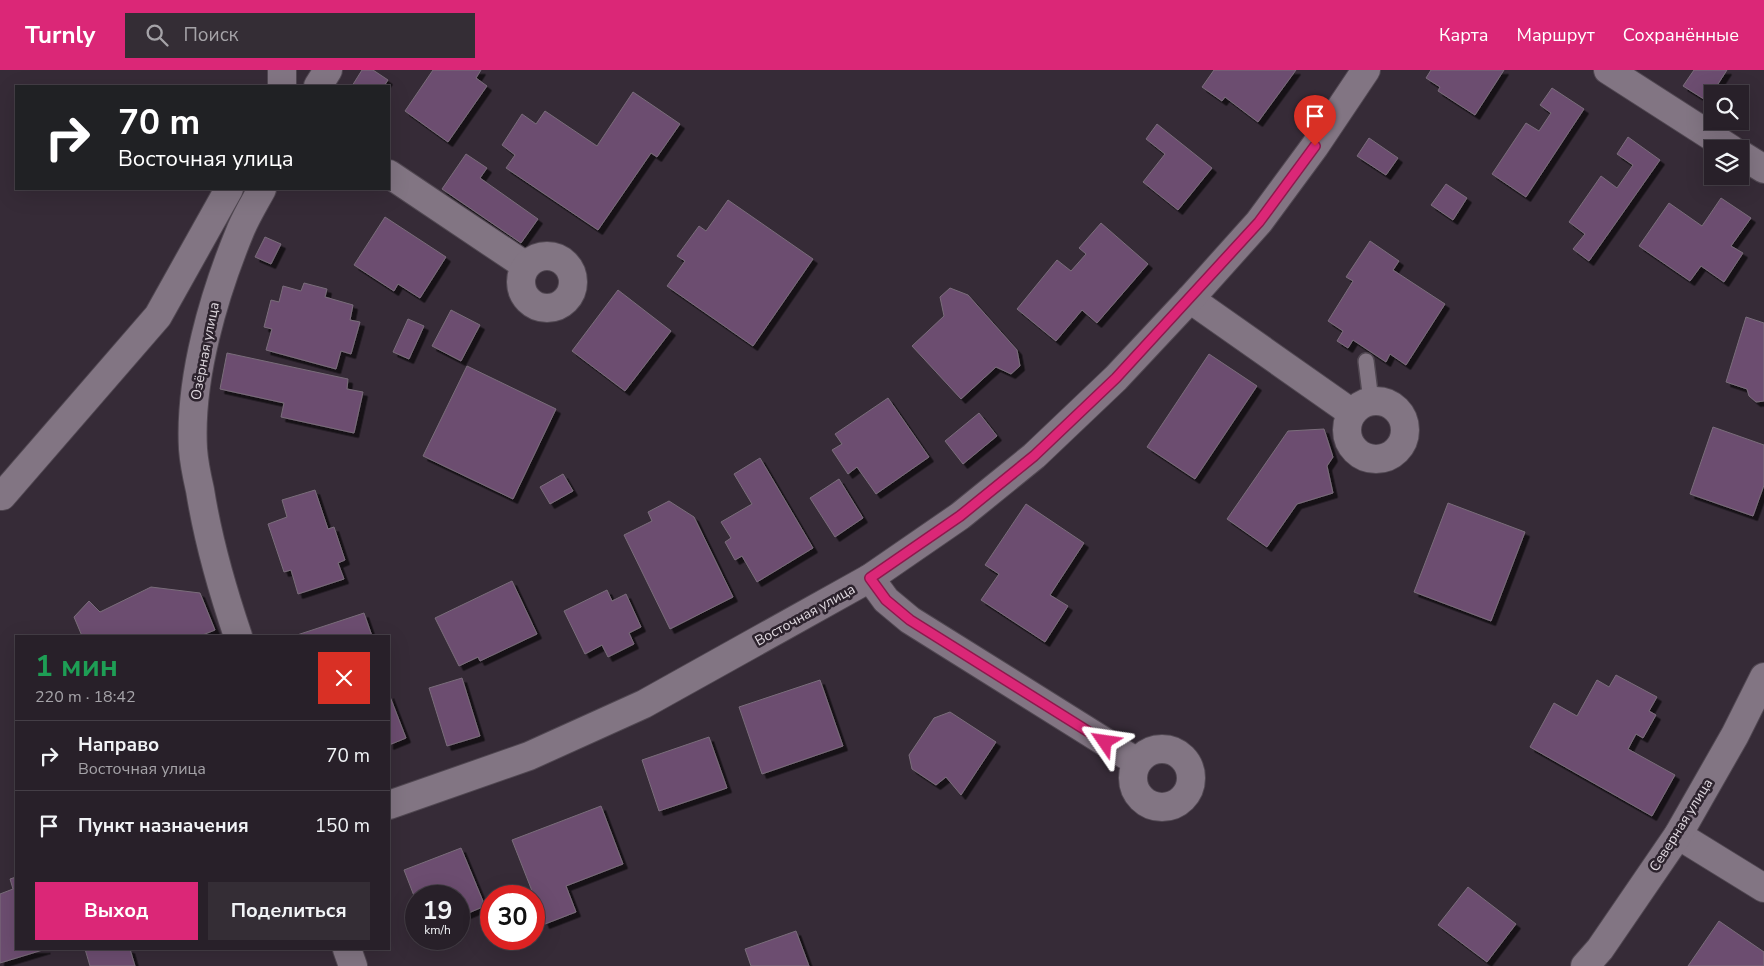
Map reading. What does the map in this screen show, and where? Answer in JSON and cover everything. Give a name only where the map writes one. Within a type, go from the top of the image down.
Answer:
[{"type":"street","points":[[282,70],[282,85]]},
{"type":"street","points":[[319,85],[328,70]]},
{"type":"street","name":"Восточная улица","points":[[390,805],[529,756],[644,704],[870,578],[960,516],[1034,456],[1116,378],[1190,299],[1259,222],[1315,146],[1366,70]]},
{"type":"street","points":[[1608,70],[1717,140]]},
{"type":"street","points":[[1749,160],[1764,169]]},
{"type":"street","points":[[390,175],[526,266]]},
{"type":"street","points":[[2,496],[158,316],[228,190]]},
{"type":"street","name":"Озёрная улица","points":[[238,635],[227,604],[206,526],[193,450],[195,396],[214,300],[241,228],[261,190]]},
{"type":"street","points":[[1190,299],[1361,407]]},
{"type":"street","points":[[870,578],[886,600],[910,620],[1137,762]]},
{"type":"street","name":"Северная улица","points":[[1586,966],[1600,949],[1678,835],[1735,735],[1764,677]]},
{"type":"street","points":[[1678,835],[1764,888]]},
{"type":"street","points":[[347,950],[353,966]]},
{"type":"lane","points":[[1361,407],[1366,361]]},
{"type":"building","points":[[362,70],[373,70],[388,80],[385,85],[353,85]]},
{"type":"building","points":[[433,70],[481,70],[476,78],[487,86],[448,142],[405,111]]},
{"type":"building","points":[[1214,70],[1296,70],[1258,122],[1225,97],[1222,101],[1202,87]]},
{"type":"building","points":[[1431,70],[1504,70],[1475,115],[1438,91],[1440,87],[1426,78]]},
{"type":"building","points":[[1694,70],[1727,70],[1717,85],[1704,85],[1704,99],[1683,86]]},
{"type":"building","points":[[1552,88],[1584,109],[1526,197],[1492,174],[1526,123],[1539,131],[1551,113],[1540,105]]},
{"type":"building","points":[[633,92],[680,124],[657,157],[651,153],[598,230],[506,168],[515,155],[502,145],[522,114],[536,124],[545,111],[597,146]]},
{"type":"building","points":[[1157,124],[1212,168],[1178,210],[1143,182],[1165,154],[1146,139]]},
{"type":"building","points":[[1628,137],[1660,160],[1589,261],[1573,249],[1585,234],[1569,222],[1601,176],[1617,188],[1633,165],[1617,154]]},
{"type":"building","points":[[1369,138],[1398,158],[1386,175],[1357,156]]},
{"type":"building","points":[[466,154],[487,168],[480,178],[538,219],[521,243],[442,189]]},
{"type":"building","points":[[1446,184],[1467,198],[1453,220],[1431,205]]},
{"type":"building","points":[[1721,198],[1751,218],[1731,246],[1743,253],[1724,282],[1701,266],[1690,281],[1639,246],[1669,203],[1702,226]]},
{"type":"building","points":[[728,200],[813,259],[753,346],[667,286],[685,261],[677,256],[699,226],[706,231]]},
{"type":"building","points":[[385,217],[446,257],[420,298],[398,284],[394,291],[354,265]]},
{"type":"building","points":[[1101,223],[1148,264],[1097,323],[1082,310],[1056,341],[1017,309],[1057,260],[1071,271],[1086,254],[1079,248]]},
{"type":"building","points":[[265,237],[281,244],[271,264],[255,257]]},
{"type":"building","points":[[1370,241],[1399,261],[1393,270],[1445,304],[1406,365],[1390,354],[1386,362],[1353,340],[1348,348],[1337,341],[1343,331],[1328,321],[1353,281],[1346,277]]},
{"type":"building","points":[[304,283],[327,289],[325,297],[353,305],[350,320],[360,322],[351,354],[341,351],[336,369],[266,350],[272,329],[264,327],[271,300],[279,302],[283,286],[301,291]]},
{"type":"building","points":[[950,288],[968,295],[1017,350],[1020,366],[1011,374],[996,367],[961,399],[912,346],[944,316],[940,297]]},
{"type":"building","points":[[618,290],[671,331],[625,391],[572,351]]},
{"type":"building","points":[[451,310],[480,325],[461,361],[432,346]]},
{"type":"building","points":[[1746,317],[1764,323],[1764,401],[1756,402],[1749,396],[1747,389],[1726,382]]},
{"type":"building","points":[[408,319],[424,326],[409,359],[393,352]]},
{"type":"building","points":[[227,353],[348,379],[347,389],[363,392],[354,433],[281,417],[284,403],[220,389]]},
{"type":"building","points":[[1209,354],[1257,386],[1195,479],[1147,447]]},
{"type":"building","points":[[467,366],[556,409],[513,499],[423,456]]},
{"type":"building","points":[[888,398],[929,457],[876,494],[857,467],[848,474],[832,450],[842,444],[835,434]]},
{"type":"building","points":[[979,413],[997,436],[963,464],[945,441]]},
{"type":"building","points":[[1713,427],[1764,445],[1764,485],[1753,516],[1690,494]]},
{"type":"building","points":[[1324,429],[1333,457],[1327,466],[1333,493],[1297,504],[1267,547],[1227,519],[1288,431]]},
{"type":"building","points":[[760,458],[813,548],[757,582],[742,556],[735,560],[725,542],[731,538],[721,522],[752,504],[734,474]]},
{"type":"building","points":[[563,474],[573,491],[550,504],[540,487]]},
{"type":"building","points":[[839,479],[863,518],[835,537],[810,498]]},
{"type":"building","points":[[315,490],[328,529],[334,527],[345,560],[338,563],[344,579],[298,594],[291,570],[284,572],[268,524],[287,517],[282,500]]},
{"type":"building","points":[[669,501],[694,517],[733,597],[670,629],[624,535],[652,521],[648,512]]},
{"type":"building","points":[[1448,503],[1525,532],[1491,621],[1414,592]]},
{"type":"building","points":[[1026,504],[1084,543],[1050,595],[1068,606],[1045,642],[981,600],[999,574],[985,565]]},
{"type":"building","points":[[512,581],[537,634],[480,661],[478,657],[459,666],[435,618]]},
{"type":"building","points":[[151,587],[200,593],[215,630],[202,635],[82,635],[74,617],[89,601],[100,612]]},
{"type":"building","points":[[607,590],[612,601],[626,594],[641,627],[629,633],[634,644],[608,657],[602,645],[585,654],[564,611]]},
{"type":"building","points":[[364,613],[372,635],[297,635]]},
{"type":"building","points":[[1616,675],[1657,697],[1649,711],[1656,715],[1643,738],[1636,734],[1628,749],[1675,775],[1652,816],[1530,747],[1554,703],[1577,716],[1597,680],[1609,687]]},
{"type":"building","points":[[462,678],[480,736],[447,746],[429,688]]},
{"type":"building","points":[[820,680],[843,746],[762,774],[739,707]]},
{"type":"building","points":[[390,697],[406,738],[390,745]]},
{"type":"building","points":[[950,712],[996,742],[961,795],[946,777],[936,785],[912,769],[909,755],[934,718]]},
{"type":"building","points":[[709,737],[727,788],[659,811],[642,760]]},
{"type":"building","points":[[601,806],[623,864],[566,886],[576,912],[545,924],[545,885],[530,885],[512,840]]},
{"type":"building","points":[[461,848],[480,894],[480,908],[470,912],[470,885],[410,885],[404,870]]},
{"type":"building","points":[[15,877],[15,950],[43,950],[0,963],[0,894],[13,889],[10,879]]},
{"type":"building","points":[[1468,887],[1516,924],[1487,962],[1438,925]]},
{"type":"building","points":[[1719,921],[1764,952],[1764,966],[1688,966]]},
{"type":"building","points":[[796,931],[809,966],[751,966],[745,949]]},
{"type":"building","points":[[85,950],[130,950],[135,966],[90,966]]},
{"type":"route","points":[[1105,742],[910,620],[886,600],[870,578],[960,516],[1034,456],[1116,378],[1259,222],[1315,146]]}]
